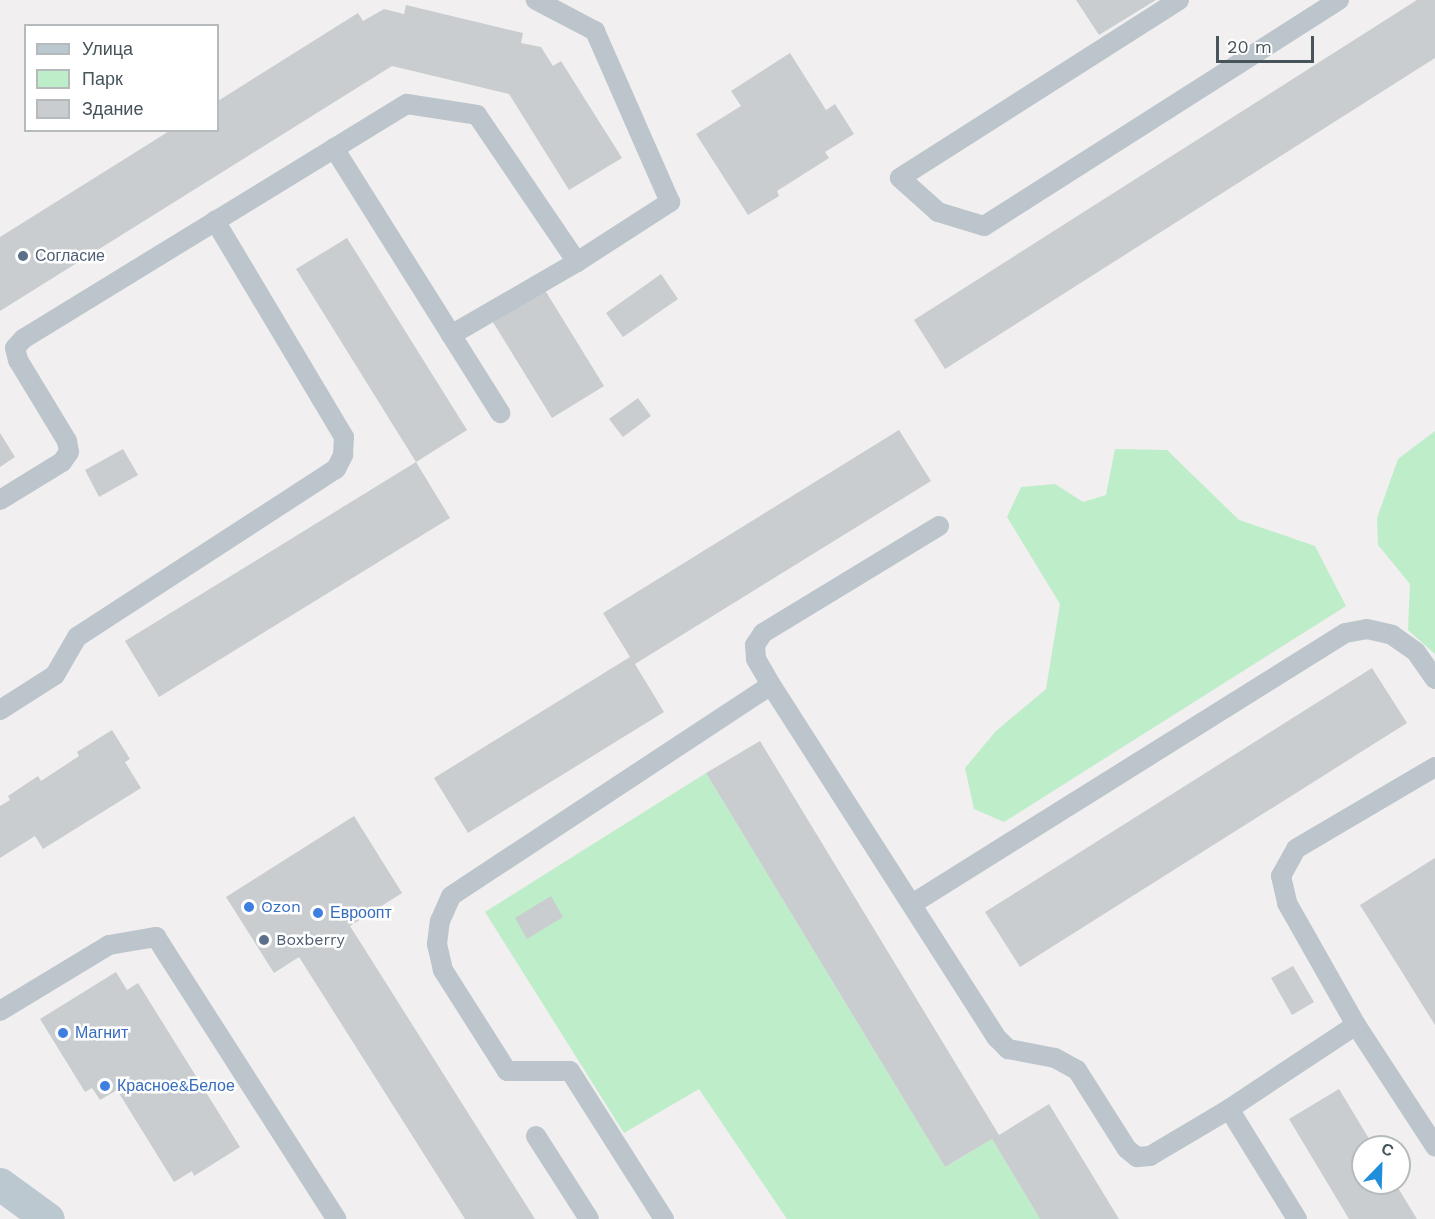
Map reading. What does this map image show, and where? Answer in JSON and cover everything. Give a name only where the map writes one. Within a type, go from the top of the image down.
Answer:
[{"type":"street","points":[[0,1184],[48,1219]]},
{"type":"lane","points":[[451,335],[577,262],[670,202],[595,31],[536,0]]},
{"type":"lane","points":[[1179,0],[900,178],[938,212],[984,226],[1339,0]]},
{"type":"lane","points":[[0,500],[62,462],[69,452],[67,441],[18,360],[15,348],[23,339],[407,104],[477,115],[577,262]]},
{"type":"lane","points":[[334,148],[500,413]]},
{"type":"lane","points":[[0,710],[55,675],[77,637],[336,469],[343,455],[344,438],[215,221]]},
{"type":"lane","points":[[939,526],[763,633],[755,645],[756,659],[997,1038],[1008,1049],[1055,1058],[1077,1070],[1127,1149],[1137,1157],[1150,1156],[1229,1109],[1356,1025]]},
{"type":"lane","points":[[912,904],[1345,633],[1367,629],[1392,635],[1416,652],[1435,680]]},
{"type":"lane","points":[[664,1219],[570,1071],[507,1071],[443,970],[437,944],[440,921],[451,896],[771,685]]},
{"type":"lane","points":[[1433,1140],[1356,1025],[1287,903],[1281,876],[1296,849],[1435,767]]},
{"type":"lane","points":[[0,1011],[109,945],[156,937],[336,1219]]},
{"type":"lane","points":[[1229,1109],[1297,1219]]},
{"type":"lane","points":[[536,1136],[589,1219]]},
{"type":"green space","points":[[1435,431],[1435,654],[1408,630],[1410,584],[1378,545],[1377,518],[1398,459]]},
{"type":"green space","points":[[1115,449],[1167,450],[1239,520],[1315,546],[1346,606],[1004,822],[974,809],[965,768],[996,731],[1046,689],[1060,604],[1007,517],[1021,487],[1055,484],[1083,502],[1106,495]]},
{"type":"green space","points":[[706,773],[945,1167],[992,1139],[1040,1219],[787,1219],[699,1089],[624,1133],[485,912]]},
{"type":"building","points":[[1076,0],[1156,0],[1099,35]]},
{"type":"building","points":[[1417,0],[1435,0],[1435,58],[945,369],[914,320]]},
{"type":"building","points":[[406,5],[523,33],[521,43],[541,47],[553,66],[561,61],[622,158],[569,190],[509,94],[392,66],[0,311],[0,237],[168,132],[219,132],[219,100],[358,13],[363,21],[384,9],[404,14]]},
{"type":"building","points":[[790,53],[826,110],[835,104],[854,134],[825,152],[829,158],[777,191],[779,196],[748,215],[696,134],[741,106],[731,91]]},
{"type":"building","points":[[347,238],[467,430],[416,462],[296,269]]},
{"type":"building","points":[[661,274],[678,299],[623,337],[606,313]]},
{"type":"building","points":[[543,287],[604,386],[552,418],[491,319]]},
{"type":"building","points":[[638,398],[651,416],[623,437],[609,419]]},
{"type":"building","points":[[899,430],[931,481],[635,664],[664,712],[468,833],[434,778],[630,657],[603,613]]},
{"type":"building","points":[[0,433],[15,457],[0,467]]},
{"type":"building","points":[[123,449],[138,475],[99,497],[85,470]]},
{"type":"building","points":[[416,462],[450,518],[159,697],[125,641]]},
{"type":"building","points":[[1372,668],[1407,723],[1020,967],[985,912]]},
{"type":"building","points":[[112,730],[130,759],[125,762],[141,788],[43,849],[35,836],[0,858],[0,806],[10,800],[8,796],[38,776],[41,781],[79,756],[77,752]]},
{"type":"building","points":[[760,741],[999,1135],[1049,1104],[1119,1219],[1040,1219],[992,1139],[945,1167],[706,773]]},
{"type":"building","points":[[354,816],[402,893],[350,926],[535,1219],[465,1219],[299,957],[274,973],[226,897]]},
{"type":"building","points":[[1435,858],[1435,1025],[1360,905]]},
{"type":"building","points":[[551,896],[563,917],[527,939],[515,918]]},
{"type":"building","points":[[1293,966],[1314,1002],[1292,1015],[1271,978]]},
{"type":"building","points":[[116,972],[127,990],[138,983],[240,1147],[194,1176],[192,1171],[174,1182],[117,1090],[100,1100],[92,1088],[85,1092],[40,1019]]},
{"type":"building","points":[[1339,1089],[1367,1135],[1351,1135],[1351,1195],[1402,1195],[1417,1219],[1349,1219],[1289,1119]]},
{"type":"place","name":"Согласие","points":[[23,256]]},
{"type":"place","name":"Ozon","points":[[249,907]]},
{"type":"place","name":"Евроопт","points":[[318,913]]},
{"type":"place","name":"Boxberry","points":[[264,940]]},
{"type":"place","name":"Магнит","points":[[63,1033]]},
{"type":"place","name":"Красное&Белое","points":[[105,1086]]}]
